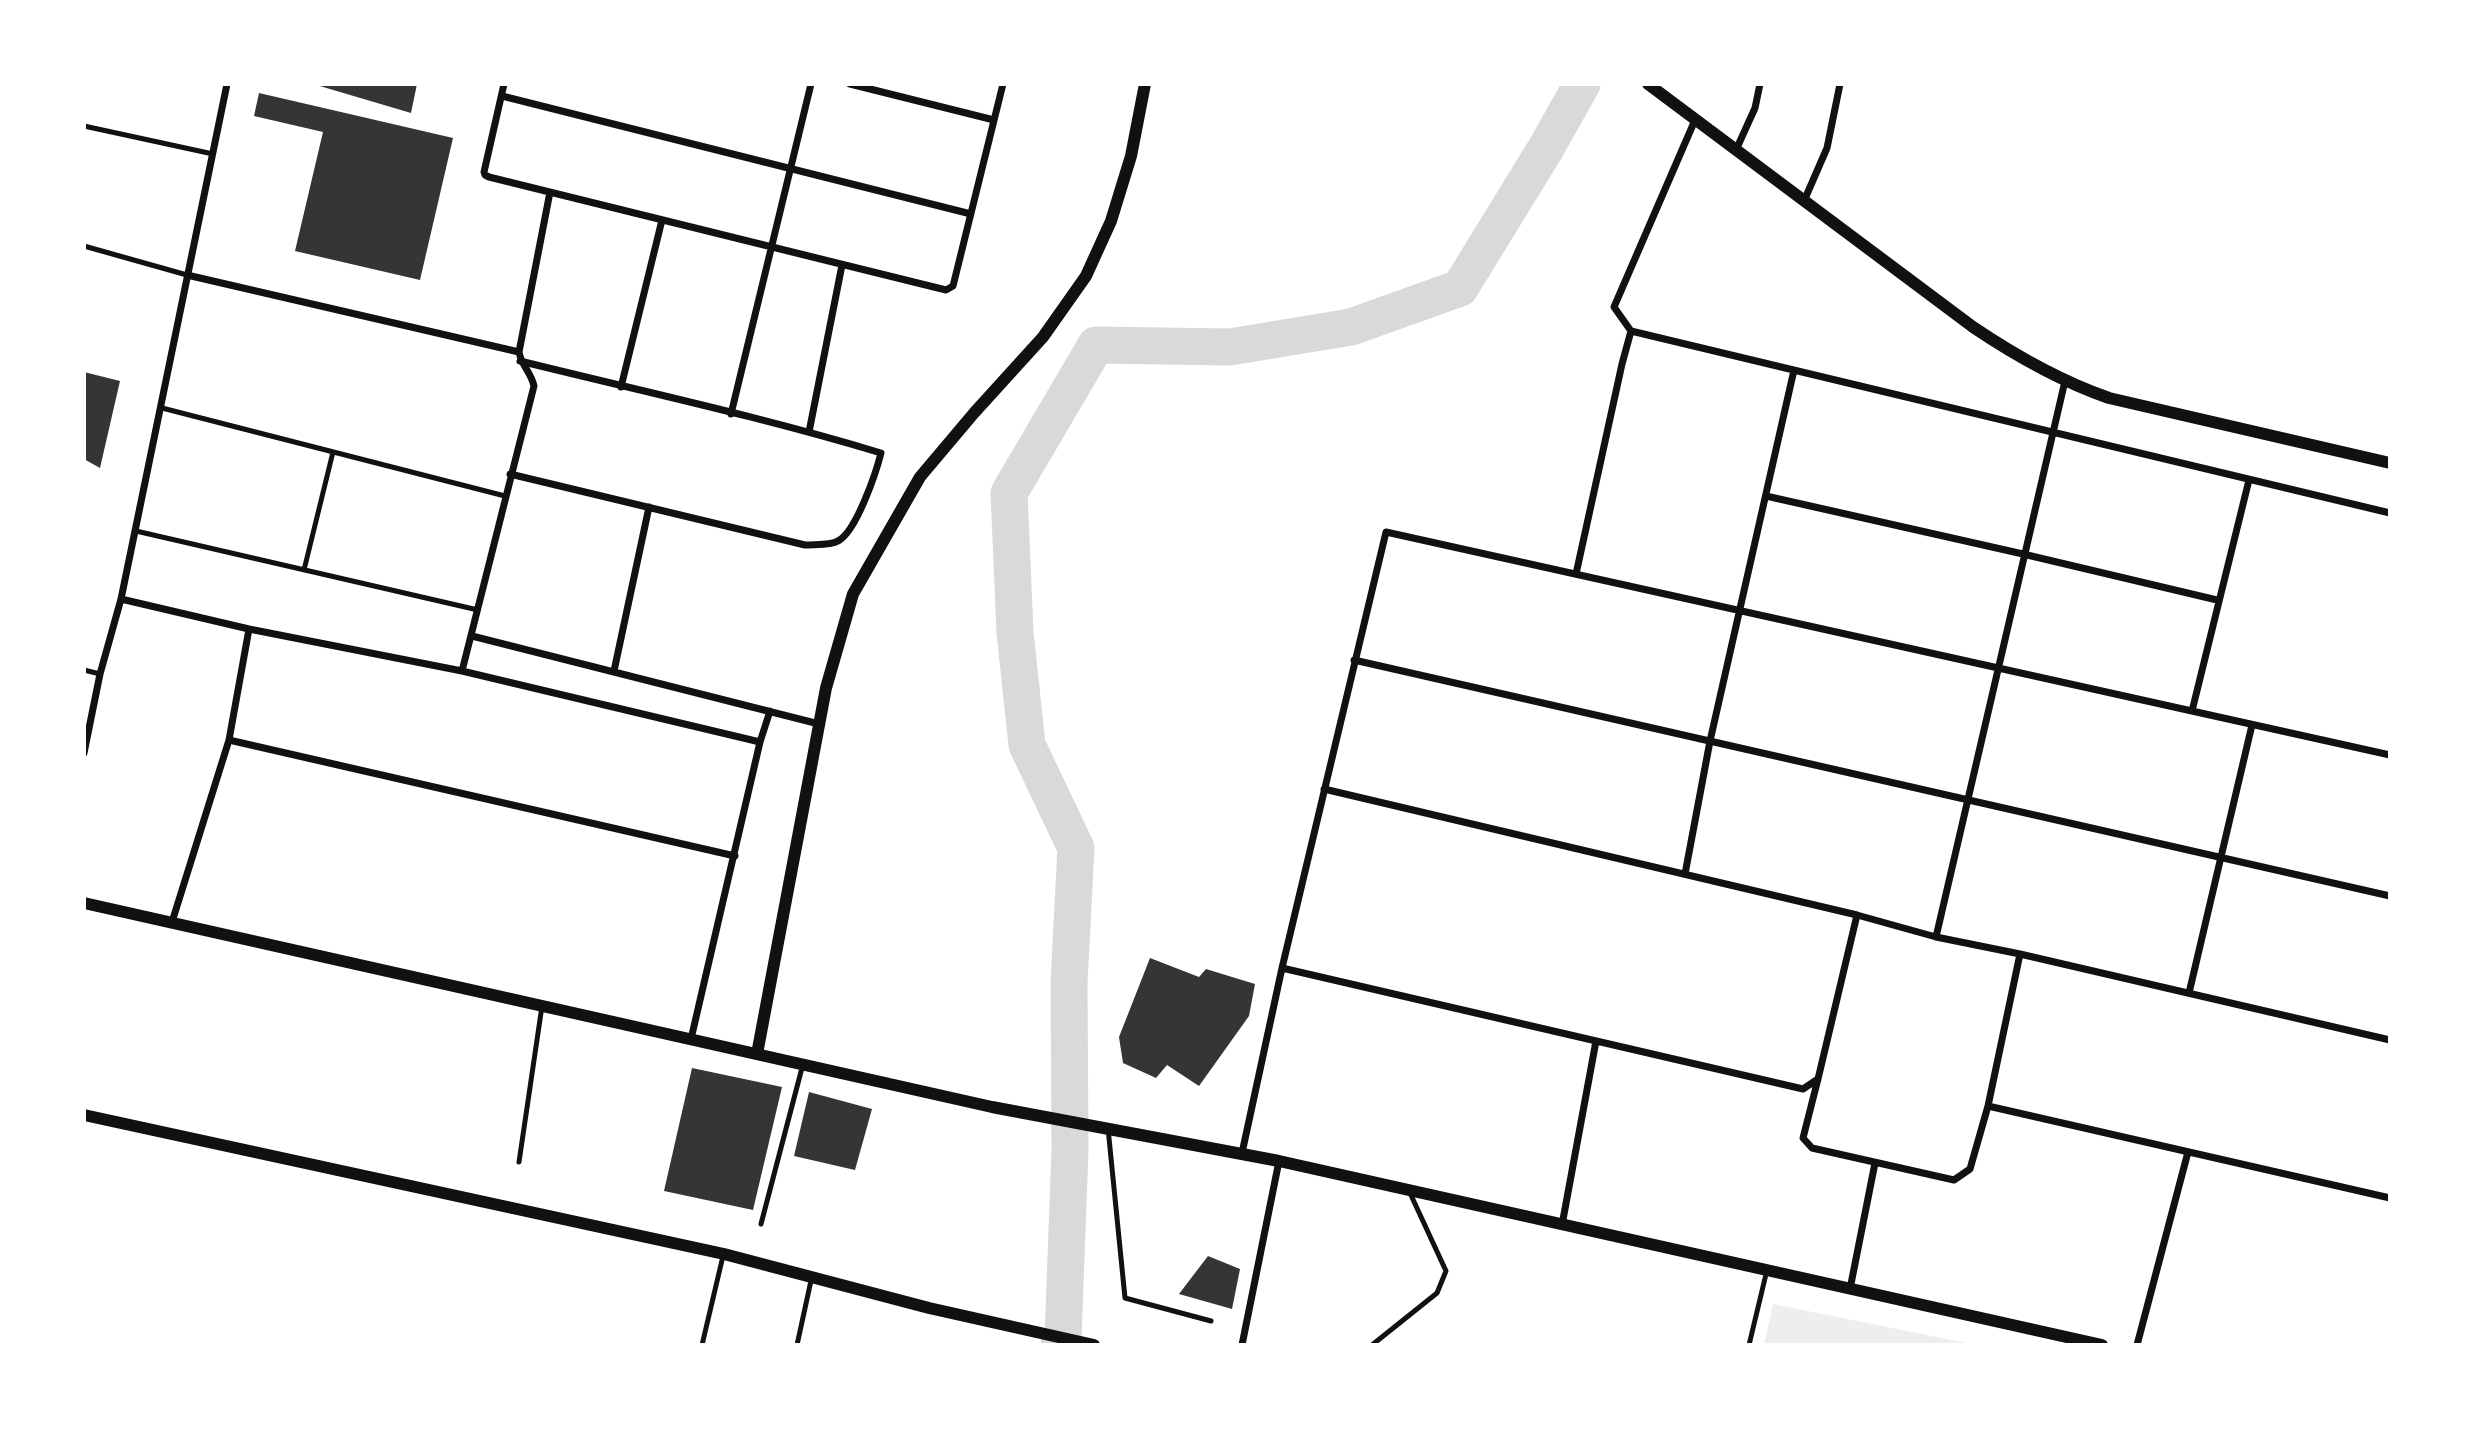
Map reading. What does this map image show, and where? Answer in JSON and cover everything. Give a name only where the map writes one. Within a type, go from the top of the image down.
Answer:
[{"type":"street","points":[[84,753],[100,674],[136,531],[227,84]]},
{"type":"street","points":[[505,84],[485,175],[950,290],[1003,84]]},
{"type":"street","points":[[731,414],[811,84]]},
{"type":"street","points":[[849,84],[994,120]]},
{"type":"street","points":[[757,1054],[826,688],[853,594],[920,477],[1043,337],[1086,276],[1111,221],[1131,156],[1145,84]]},
{"type":"street","points":[[1648,84],[1973,327],[2010,352],[2065,381],[2109,398],[2390,463]]},
{"type":"street","points":[[1736,151],[1755,108],[1760,84]]},
{"type":"street","points":[[1804,202],[1827,148],[1840,84]]},
{"type":"street","points":[[502,96],[971,214]]},
{"type":"street","points":[[1695,120],[1614,307],[1631,331],[2390,513]]},
{"type":"street","points":[[463,671],[534,386],[531,374],[520,361],[519,352],[550,192]]},
{"type":"street","points":[[621,387],[662,220]]},
{"type":"street","points":[[809,432],[842,265]]},
{"type":"street","points":[[187,275],[519,352]]},
{"type":"street","points":[[1576,574],[1631,331]]},
{"type":"street","points":[[510,474],[805,545],[837,542],[847,533],[864,502],[881,453],[809,432],[520,361]]},
{"type":"street","points":[[1685,874],[1710,741],[1794,370]]},
{"type":"street","points":[[1936,937],[2065,381]]},
{"type":"street","points":[[2192,711],[2217,600],[2249,480]]},
{"type":"street","points":[[1766,496],[2217,600]]},
{"type":"street","points":[[614,671],[649,507]]},
{"type":"street","points":[[1242,1153],[1282,968],[1386,532],[2390,755]]},
{"type":"street","points":[[121,599],[249,629],[463,671],[760,742]]},
{"type":"street","points":[[172,922],[229,740],[249,629]]},
{"type":"street","points":[[472,635],[819,724]]},
{"type":"street","points":[[1354,660],[2390,896]]},
{"type":"street","points":[[691,1039],[760,742],[770,710]]},
{"type":"street","points":[[2189,993],[2252,725]]},
{"type":"street","points":[[229,740],[735,856]]},
{"type":"street","points":[[1324,789],[1857,915],[1936,937],[2390,1040]]},
{"type":"street","points":[[84,903],[992,1107],[1242,1153],[2102,1345]]},
{"type":"street","points":[[1857,915],[1804,1138],[1812,1149],[1954,1180],[1970,1169],[1988,1106],[2020,954]]},
{"type":"street","points":[[1282,968],[1803,1089],[1818,1079]]},
{"type":"street","points":[[1562,1224],[1596,1041]]},
{"type":"street","points":[[1988,1106],[2390,1198]]},
{"type":"street","points":[[84,1115],[724,1254],[813,1275],[929,1308],[1094,1345]]},
{"type":"street","points":[[2137,1345],[2188,1152]]},
{"type":"street","points":[[1242,1345],[1279,1161]]},
{"type":"street","points":[[1850,1289],[1875,1163]]},
{"type":"lane","points":[[84,126],[213,155]]},
{"type":"lane","points":[[84,246],[187,275]]},
{"type":"lane","points":[[162,408],[505,496]]},
{"type":"lane","points":[[304,570],[333,452]]},
{"type":"lane","points":[[136,531],[478,610]]},
{"type":"lane","points":[[84,670],[100,674]]},
{"type":"lane","points":[[519,1162],[542,1006]]},
{"type":"lane","points":[[761,1224],[803,1064]]},
{"type":"lane","points":[[1108,1128],[1125,1298],[1212,1321]]},
{"type":"lane","points":[[1372,1345],[1437,1293],[1446,1271],[1408,1190]]},
{"type":"lane","points":[[702,1345],[724,1254]]},
{"type":"lane","points":[[1749,1345],[1767,1270]]},
{"type":"lane","points":[[797,1345],[813,1275]]},
{"type":"shaded area","points":[[1773,1304],[1977,1345],[1764,1345]]},
{"type":"building","points":[[313,84],[417,84],[411,113]]},
{"type":"building","points":[[259,93],[453,138],[420,280],[295,251],[323,132],[254,116]]},
{"type":"building","points":[[84,372],[120,381],[100,468],[84,459]]},
{"type":"building","points":[[1150,958],[1199,977],[1206,969],[1255,984],[1249,1016],[1199,1086],[1167,1065],[1156,1078],[1123,1063],[1119,1037]]},
{"type":"building","points":[[692,1068],[782,1087],[753,1210],[664,1191]]},
{"type":"building","points":[[809,1092],[872,1109],[855,1170],[794,1156]]},
{"type":"building","points":[[1208,1256],[1240,1269],[1232,1309],[1179,1294]]},
{"type":"waterway","points":[[1059,1345],[1063,1338],[1070,1150],[1069,982],[1076,848],[1027,745],[1015,632],[1009,493],[1096,345],[1230,347],[1351,327],[1460,288],[1582,84]]}]
